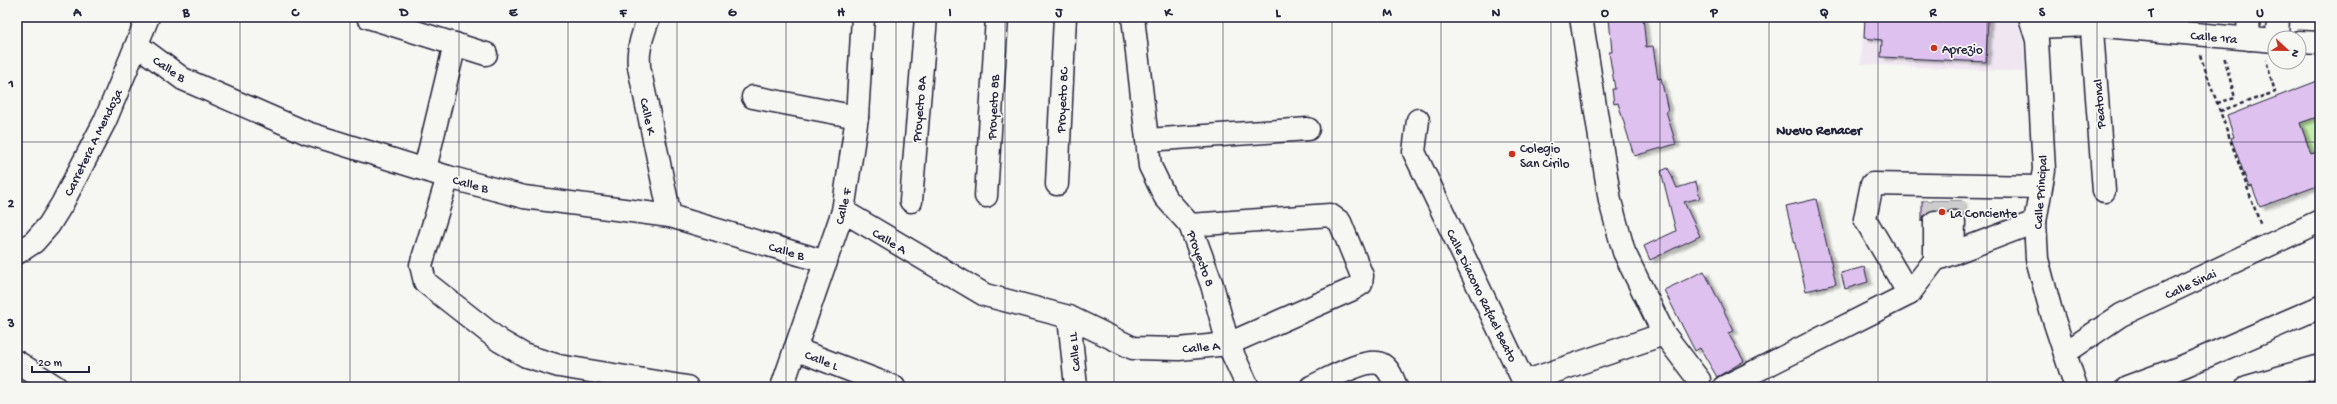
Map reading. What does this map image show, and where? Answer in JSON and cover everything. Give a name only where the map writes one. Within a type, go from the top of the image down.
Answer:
[{"type":"street","name":"Carretera A Mendoza","points":[[17,253],[34,242],[49,225],[62,204],[105,121],[148,17]]},
{"type":"street","points":[[368,17],[486,54]]},
{"type":"street","name":"Calle K","points":[[650,17],[640,42],[638,54],[639,67],[670,216]]},
{"type":"street","name":"Calle F","points":[[782,387],[843,211],[857,117],[862,17]]},
{"type":"street","name":"Proyecto 8A","points":[[911,201],[926,17]]},
{"type":"street","name":"Proyecto 8B","points":[[986,196],[997,17]]},
{"type":"street","name":"Proyecto 8C","points":[[1057,184],[1065,17]]},
{"type":"street","name":"Proyecto 8","points":[[1133,17],[1150,166],[1165,197],[1190,225],[1212,285],[1228,344],[1248,387]]},
{"type":"street","points":[[1581,17],[1610,200],[1624,252],[1664,334],[1699,380]]},
{"type":"street","points":[[2248,17],[2249,39]]},
{"type":"street","points":[[2277,30],[2278,17]]},
{"type":"street","name":"Calle 1ra","points":[[2032,22],[2092,21],[2180,25],[2249,39],[2267,47]]},
{"type":"street","name":"Peatonal","points":[[2092,21],[2104,191]]},
{"type":"street","name":"Calle Principal","points":[[2032,22],[2037,40],[2044,170],[2040,186],[2035,222],[2038,259],[2051,311],[2076,387]]},
{"type":"street","points":[[2307,42],[2320,43]]},
{"type":"street","points":[[425,169],[455,44]]},
{"type":"street","name":"Calle B","points":[[137,45],[183,79],[307,133],[448,177],[524,197],[670,216],[826,262]]},
{"type":"street","points":[[753,97],[857,117]]},
{"type":"street","name":"Calle Diacono Rafael Beato","points":[[1418,120],[1414,152],[1524,382],[1664,334]]},
{"type":"street","points":[[1147,140],[1308,129]]},
{"type":"street","points":[[448,177],[421,265],[425,282],[500,341],[526,356],[559,366],[688,387]]},
{"type":"street","points":[[1909,294],[1865,219],[1872,184],[1944,203],[2040,186]]},
{"type":"street","points":[[1944,203],[1944,257]]},
{"type":"street","name":"Calle A","points":[[843,211],[985,295],[1069,317],[1134,348],[1179,349],[1228,344],[1358,287],[1362,276],[1340,222],[1330,215],[1190,225]]},
{"type":"street","name":"Calle Sinai","points":[[2065,353],[2121,315],[2320,221]]},
{"type":"street","points":[[1724,387],[1909,294],[1944,257],[2035,222]]},
{"type":"street","points":[[2127,387],[2184,366],[2320,307]]},
{"type":"street","name":"Calle LL","points":[[1069,317],[1076,387]]},
{"type":"street","name":"Calle L","points":[[795,348],[894,387]]},
{"type":"street","points":[[17,362],[56,387]]},
{"type":"street","points":[[1311,387],[1368,362],[1382,364],[1396,387]]},
{"type":"street","points":[[2247,387],[2320,366]]},
{"type":"path","points":[[2199,53],[2262,228]]},
{"type":"path","points":[[2217,103],[2235,98],[2223,54]]},
{"type":"path","points":[[2220,111],[2275,92],[2272,70]]},
{"type":"shaded area","points":[[1864,17],[2017,17],[2022,33],[2026,72],[1861,64]]},
{"type":"green space","points":[[2320,116],[2320,151],[2311,154],[2300,123]]},
{"type":"building","points":[[1643,17],[1646,47],[1653,46],[1658,79],[1661,78],[1668,111],[1666,111],[1676,144],[1634,156],[1618,103],[1614,104],[1612,89],[1615,89],[1609,52],[1612,52],[1609,18]]},
{"type":"building","name":"Aprezio","points":[[1865,17],[1988,17],[1986,62],[1881,57],[1882,40],[1864,38]]},
{"type":"building","points":[[2320,80],[2320,116],[2300,123],[2311,154],[2320,151],[2320,185],[2260,207],[2252,186],[2249,187],[2231,138],[2234,137],[2227,116]]},
{"type":"building","points":[[1668,168],[1677,188],[1696,182],[1700,198],[1684,202],[1700,236],[1650,260],[1644,246],[1676,231],[1661,171]]},
{"type":"building","points":[[1816,199],[1836,284],[1806,291],[1786,206]]},
{"type":"building","points":[[1922,201],[1962,201],[1962,212],[1954,210],[1944,214],[1935,210],[1924,215],[1922,222]]},
{"type":"building","points":[[1864,267],[1868,282],[1845,289],[1841,273]]},
{"type":"building","points":[[1704,271],[1734,331],[1728,333],[1744,361],[1717,377],[1700,348],[1695,351],[1664,290]]},
{"type":"tunnel","points":[[1935,201],[1935,222]]},
{"type":"tunnel","points":[[1954,201],[1954,222]]},
{"type":"place","name":"Aprezio","points":[[1934,48]]},
{"type":"place","name":"Colegio San Cirilo","points":[[1512,154]]},
{"type":"place","name":"La Conciente","points":[[1942,212]]},
{"type":"district","name":"Nuevo Renacer","points":[[1819,129]]}]
